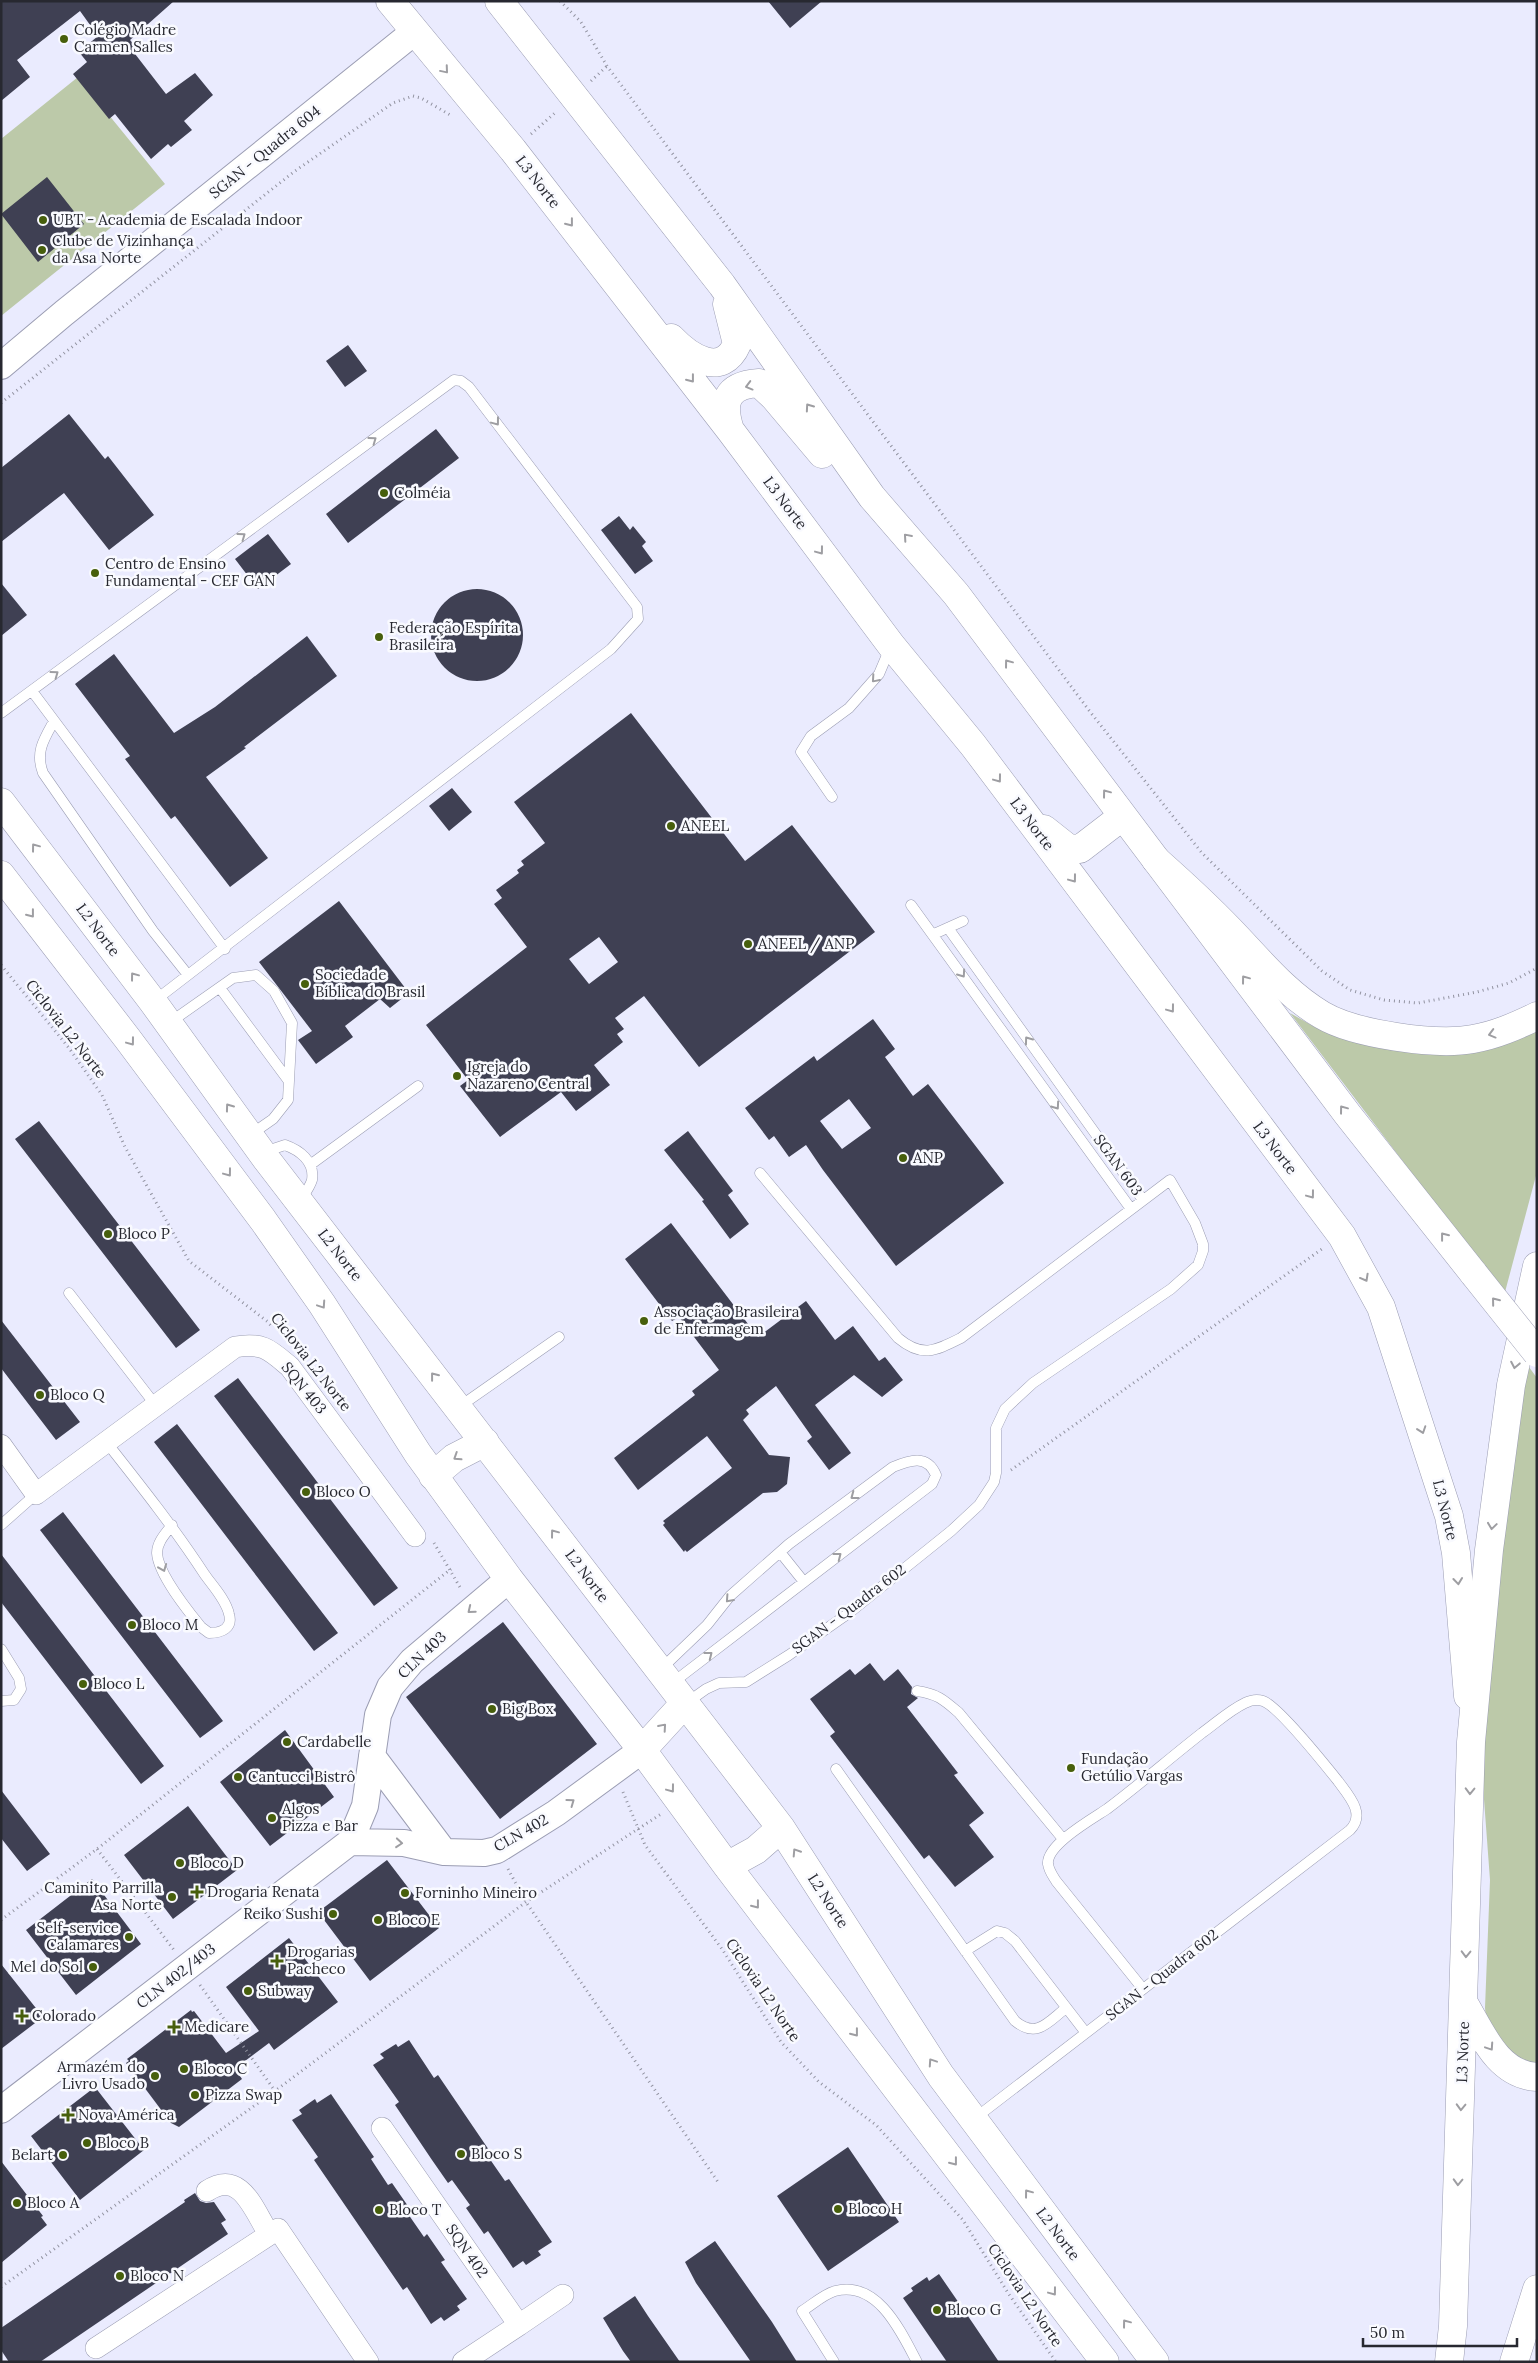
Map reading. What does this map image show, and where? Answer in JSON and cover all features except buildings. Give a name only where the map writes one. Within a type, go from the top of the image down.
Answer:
[{"type":"main road","name":"L3 Norte","points":[[390,1],[513,150],[730,430],[891,645],[973,745],[1342,1236],[1381,1307],[1449,1516],[1458,1581],[1472,1742]]},
{"type":"main road","points":[[510,8],[573,98],[722,286],[872,497],[956,594],[1348,1115],[1537,1353]]},
{"type":"main road","points":[[600,262],[682,350],[708,363],[720,361],[730,355],[738,344],[722,286]]},
{"type":"main road","points":[[730,430],[724,407],[727,399],[744,385],[759,383],[774,397],[819,451],[872,497]]},
{"type":"main road","name":"L2 Norte","points":[[1,802],[161,1013],[300,1202],[781,1828],[898,2012],[973,2120],[1155,2362]]},
{"type":"main road","points":[[1023,812],[1068,848],[1080,849],[1123,816]]},
{"type":"main road","points":[[1156,860],[1204,903],[1297,998],[1323,1016],[1375,1034],[1419,1039],[1471,1039],[1507,1030],[1537,1016]]},
{"type":"main road","points":[[1,876],[127,1038],[263,1220],[322,1304],[433,1476],[509,1579],[642,1750],[727,1866],[1105,2362]]},
{"type":"main road","name":"L3 Norte","points":[[1450,2362],[1465,2005],[1472,1742],[1489,1550],[1511,1386],[1537,1266]]},
{"type":"main road","points":[[433,1476],[454,1458],[484,1442]]},
{"type":"main road","points":[[642,1750],[671,1687]]},
{"type":"main road","points":[[727,1866],[756,1850],[781,1828]]},
{"type":"main road","points":[[1465,2005],[1491,2051],[1506,2066],[1525,2076],[1537,2077]]},
{"type":"main road","points":[[1514,2362],[1537,2289]]},
{"type":"main road","points":[[1524,2362],[1528,2319]]},
{"type":"main road","points":[[1428,2362],[1453,2326]]},
{"type":"street","name":"SGAN - Quadra 604","points":[[1,366],[64,313],[414,32]]},
{"type":"street","name":"SQN 403","points":[[36,1494],[236,1348],[253,1344],[271,1351],[290,1368],[378,1484],[423,1537]]},
{"type":"street","points":[[1,1445],[36,1494]]},
{"type":"street","name":"CLN 403","points":[[350,1842],[365,1806],[378,1715],[390,1687],[412,1660],[509,1579]]},
{"type":"street","name":"CLN 402","points":[[350,1842],[404,1843],[444,1852],[484,1853],[497,1850],[556,1813],[642,1750]]},
{"type":"street","points":[[372,1756],[444,1852]]},
{"type":"street","name":"CLN 402/403","points":[[1,2110],[350,1842]]},
{"type":"street","name":"SQN 402","points":[[382,2128],[518,2325]]},
{"type":"street","points":[[207,2191],[225,2183],[234,2185],[242,2191],[268,2234]]},
{"type":"street","points":[[96,2348],[278,2229],[368,2362]]},
{"type":"street","points":[[463,2362],[562,2295]]},
{"type":"lane","points":[[1,714],[454,380],[461,381],[469,386],[637,607],[638,619],[612,649],[188,975],[161,1013]]},
{"type":"lane","points":[[832,797],[801,752],[811,736],[849,708],[879,674],[891,645]]},
{"type":"lane","points":[[32,691],[224,949]]},
{"type":"lane","points":[[54,721],[39,751],[39,763],[43,773],[153,931],[188,975]]},
{"type":"lane","name":"SGAN 603","points":[[911,905],[934,934],[1131,1209],[1143,1200],[948,928]]},
{"type":"lane","points":[[934,934],[963,921]]},
{"type":"lane","points":[[161,1013],[220,988],[233,978],[256,975],[274,991],[292,1023],[288,1100],[256,1144]]},
{"type":"lane","points":[[220,988],[288,1080]]},
{"type":"lane","points":[[310,1165],[418,1086]]},
{"type":"lane","points":[[256,1144],[285,1144],[300,1150],[310,1165],[312,1180],[300,1202]]},
{"type":"lane","points":[[760,1173],[898,1338],[909,1347],[924,1351],[938,1350],[961,1338],[1131,1209]]},
{"type":"lane","points":[[994,1482],[996,1473],[996,1428],[1005,1409],[1033,1383],[1171,1289],[1198,1265],[1203,1251],[1203,1244],[1195,1223],[1170,1180],[1143,1200]]},
{"type":"lane","points":[[69,1293],[156,1407]]},
{"type":"lane","points":[[458,1408],[559,1337]]},
{"type":"lane","points":[[107,1443],[172,1525],[224,1602],[230,1619],[229,1626],[224,1631],[209,1633],[190,1613],[163,1572],[157,1553],[159,1543],[172,1525]]},
{"type":"lane","points":[[918,1459],[933,1467],[936,1475],[932,1484],[671,1687],[708,1625],[730,1596],[780,1552],[893,1466],[908,1460],[918,1459]]},
{"type":"lane","name":"SGAN - Quadra 602","points":[[671,1687],[706,1689],[719,1683],[746,1682],[849,1613],[951,1531],[979,1505],[994,1482]]},
{"type":"lane","name":"SQN 403","points":[[1,1525],[36,1494]]},
{"type":"lane","points":[[780,1552],[804,1582]]},
{"type":"lane","points":[[1,1649],[19,1678],[22,1689],[14,1700],[1,1701]]},
{"type":"lane","points":[[917,1691],[932,1693],[942,1698],[959,1713],[1063,1839],[1049,1856],[1048,1864],[1050,1871],[1144,1989]]},
{"type":"lane","name":"SGAN - Quadra 602","points":[[973,2120],[1350,1830],[1357,1823],[1358,1816],[1356,1808],[1338,1781],[1278,1712],[1266,1702],[1256,1699],[1246,1702],[1222,1718],[1118,1800],[1063,1839]]},
{"type":"lane","points":[[836,1769],[1015,2021],[1025,2028],[1032,2030],[1041,2027],[1066,2008]]},
{"type":"lane","points":[[965,1951],[997,1931],[1005,1933],[1015,1941],[1086,2033]]},
{"type":"lane","points":[[834,2362],[802,2310],[834,2291],[849,2290],[860,2292],[879,2304],[898,2327],[917,2362]]},
{"type":"path","points":[[560,1],[581,22],[607,66],[1091,713],[1202,853],[1315,964],[1350,990],[1384,1000],[1418,1003],[1477,992],[1510,982],[1537,968]]},
{"type":"path","points":[[513,150],[607,66]]},
{"type":"path","points":[[1,403],[295,171],[393,103],[413,96],[421,98],[454,117]]},
{"type":"path","name":"Ciclovia L2 Norte","points":[[1,965],[69,1048],[102,1095],[125,1147],[189,1261],[268,1322],[274,1330]]},
{"type":"path","points":[[994,1482],[1342,1236]]},
{"type":"path","points":[[423,1537],[451,1569],[461,1589],[458,1603],[464,1615]]},
{"type":"path","points":[[1,1920],[97,1849],[451,1569]]},
{"type":"path","name":"Ciclovia L2 Norte","points":[[604,1778],[626,1794],[645,1845],[722,1949],[781,2042],[820,2082],[876,2125],[963,2220],[1008,2293],[1056,2362]]},
{"type":"path","points":[[1,2287],[275,2091],[526,1902],[681,1802]]},
{"type":"path","points":[[497,1850],[526,1902],[718,2182]]},
{"type":"green space","name":"Clube de Vizinhança da Asa Norte","points":[[78,77],[165,184],[1,316],[1,139]]},
{"type":"green space","points":[[1290,1013],[1313,1026],[1364,1041],[1537,1022],[1537,1172],[1505,1292],[1414,1176]]},
{"type":"green space","points":[[1523,1359],[1537,1378],[1537,2067],[1519,2062],[1487,2028],[1485,2008],[1490,1880],[1483,1786],[1488,1638]]},
{"type":"place","name":"Colégio Madre Carmen Salles","points":[[64,39]]},
{"type":"place","name":"UBT - Academia de Escalada Indoor","points":[[43,220]]},
{"type":"place","name":"Clube de Vizinhança da Asa Norte","points":[[42,250]]},
{"type":"place","name":"Colméia","points":[[384,493]]},
{"type":"place","name":"Centro de Ensino Fundamental - CEF GAN","points":[[95,573]]},
{"type":"place","name":"Federação Espírita Brasileira","points":[[379,637]]},
{"type":"place","name":"ANEEL","points":[[671,826]]},
{"type":"place","name":"ANEEL / ANP","points":[[748,944]]},
{"type":"place","name":"Sociedade Bíblica do Brasil","points":[[305,984]]},
{"type":"place","name":"Igreja do Nazareno Central","points":[[457,1076]]},
{"type":"place","name":"ANP","points":[[903,1158]]},
{"type":"place","name":"Bloco P","points":[[108,1234]]},
{"type":"place","name":"Associação Brasileira de Enfermagem","points":[[644,1321]]},
{"type":"place","name":"Bloco Q","points":[[40,1395]]},
{"type":"place","name":"Bloco O","points":[[306,1492]]},
{"type":"place","name":"Bloco M","points":[[132,1625]]},
{"type":"place","name":"Bloco L","points":[[83,1684]]},
{"type":"place","name":"Big Box","points":[[492,1709]]},
{"type":"place","name":"Cardabelle","points":[[287,1742]]},
{"type":"place","name":"Fundação Getúlio Vargas","points":[[1071,1768]]},
{"type":"place","name":"Cantucci Bistrô","points":[[238,1777]]},
{"type":"place","name":"Algos Pizza e Bar","points":[[272,1818]]},
{"type":"place","name":"Bloco D","points":[[180,1863]]},
{"type":"place","name":"Drogaria Renata","points":[[197,1892]]},
{"type":"place","name":"Forninho Mineiro","points":[[405,1893]]},
{"type":"place","name":"Caminito Parrilla Asa Norte","points":[[172,1897]]},
{"type":"place","name":"Reiko Sushi","points":[[333,1914]]},
{"type":"place","name":"Bloco E","points":[[378,1920]]},
{"type":"place","name":"Self-service Calamares","points":[[129,1937]]},
{"type":"place","name":"Drogarias Pacheco","points":[[277,1961]]},
{"type":"place","name":"Mel do Sol","points":[[93,1967]]},
{"type":"place","name":"Subway","points":[[248,1991]]},
{"type":"place","name":"Colorado","points":[[22,2016]]},
{"type":"place","name":"Medicare","points":[[174,2027]]},
{"type":"place","name":"Bloco C","points":[[184,2069]]},
{"type":"place","name":"Armazém do Livro Usado","points":[[155,2076]]},
{"type":"place","name":"Pizza Swap","points":[[195,2095]]},
{"type":"place","name":"Nova América","points":[[68,2115]]},
{"type":"place","name":"Bloco B","points":[[87,2143]]},
{"type":"place","name":"Bloco S","points":[[461,2154]]},
{"type":"place","name":"Belart","points":[[63,2155]]},
{"type":"place","name":"Bloco A","points":[[17,2203]]},
{"type":"place","name":"Bloco H","points":[[838,2209]]},
{"type":"place","name":"Bloco T","points":[[379,2210]]},
{"type":"place","name":"Bloco N","points":[[120,2276]]},
{"type":"place","name":"Bloco G","points":[[937,2310]]}]
